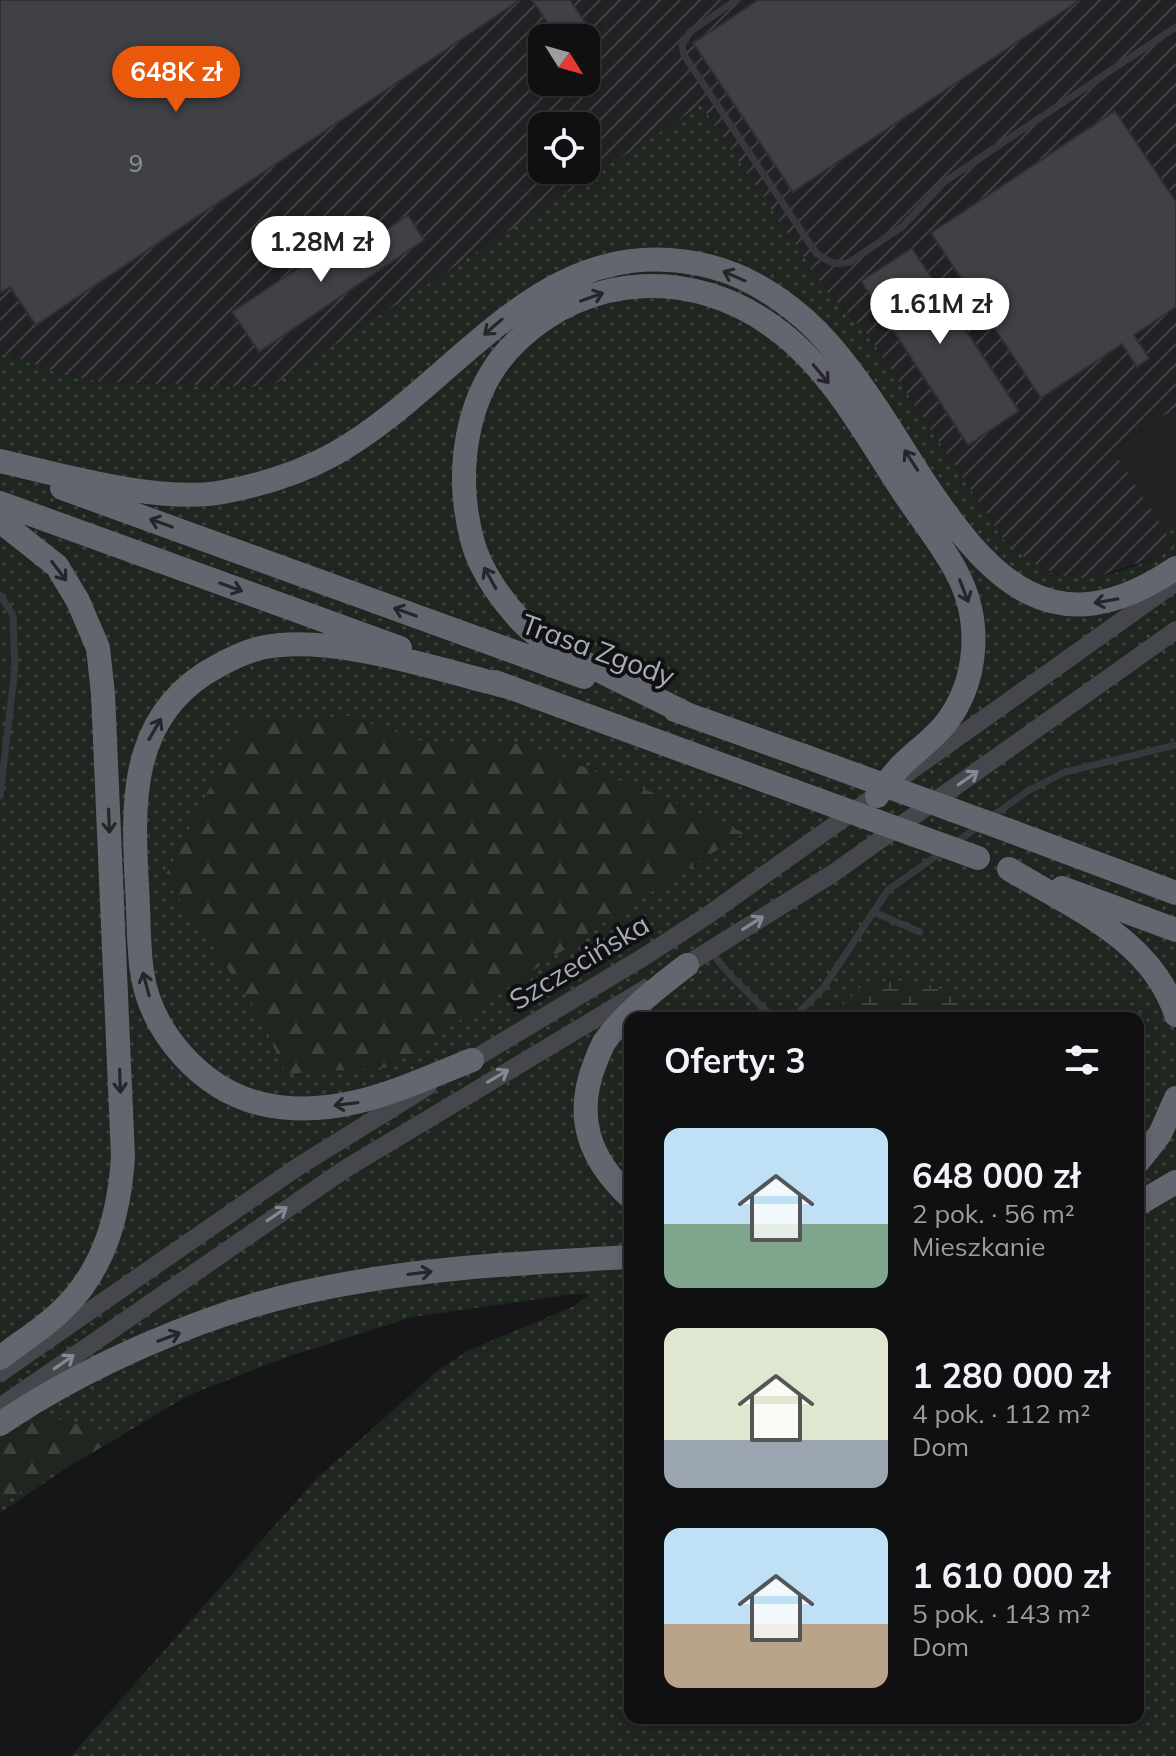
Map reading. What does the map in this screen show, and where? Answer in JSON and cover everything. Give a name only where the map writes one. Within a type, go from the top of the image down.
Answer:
[{"type":"highway","points":[[0,463],[139,490],[219,493],[253,486],[336,453],[391,415],[508,315],[540,293],[570,278],[619,263],[656,260],[715,268],[771,294],[806,320],[852,374],[964,540],[1010,584],[1035,596],[1061,603],[1099,603],[1137,593],[1176,568]]},
{"type":"highway","points":[[689,715],[553,647],[523,623],[494,587],[474,546],[466,507],[463,473],[471,421],[486,383],[515,343],[538,323],[566,306],[612,290],[661,285],[701,291],[729,300],[775,327],[795,344],[842,399],[958,575],[971,610],[974,632],[967,684],[946,723],[905,761],[877,796]]},
{"type":"highway","name":"Trasa Zgody","points":[[0,463],[1176,893]]},
{"type":"highway","points":[[0,503],[1176,930]]},
{"type":"highway","points":[[0,521],[57,566],[78,601],[98,648],[103,694],[123,1157],[113,1224],[98,1263],[79,1292],[57,1316],[0,1358]]},
{"type":"highway","points":[[472,1060],[367,1102],[332,1106],[296,1108],[262,1104],[232,1094],[208,1079],[171,1042],[153,1009],[142,974],[134,837],[136,786],[148,742],[166,710],[190,684],[221,663],[263,647],[315,644],[382,656],[509,687]]},
{"type":"highway","points":[[1009,869],[1129,944],[1157,975],[1176,1015]]},
{"type":"highway","points":[[632,1012],[687,965]]},
{"type":"highway","points":[[624,1020],[603,1043],[590,1077],[585,1102],[590,1144],[610,1179],[624,1192]]},
{"type":"highway","points":[[1144,1154],[1160,1134],[1176,1098]]},
{"type":"highway","points":[[1144,1201],[1176,1182]]},
{"type":"highway","points":[[0,1424],[57,1388],[152,1344],[228,1314],[303,1292],[466,1267],[624,1257]]},
{"type":"main road","name":"Szczecińska","points":[[0,1373],[299,1166],[657,948],[877,796],[1176,582]]},
{"type":"main road","name":"Szczecińska","points":[[0,1407],[334,1176],[687,965],[832,874],[1176,630]]},
{"type":"lane","points":[[736,0],[690,32],[682,45],[684,55],[816,253],[841,265],[903,226],[944,182],[1176,27]]},
{"type":"lane","points":[[0,595],[13,615],[15,668],[0,796]]},
{"type":"lane","points":[[799,1012],[824,987],[888,890],[1028,791],[1065,772],[1176,745]]},
{"type":"lane","points":[[873,912],[920,932]]},
{"type":"lane","points":[[710,950],[767,1012]]},
{"type":"shaded area","points":[[0,0],[1176,0],[1176,408],[1112,449],[1175,546],[1162,555],[1091,579],[1067,578],[1029,563],[1004,540],[869,336],[828,293],[410,298],[269,388],[101,382],[61,374],[0,352]]},
{"type":"shaded area","points":[[1176,408],[1176,521],[1164,529],[1112,449]]},
{"type":"green space","points":[[701,105],[828,293],[869,336],[1004,540],[1047,571],[1077,578],[1092,577],[1135,566],[1175,546],[1164,529],[1176,521],[1176,1756],[71,1756],[316,1479],[436,1372],[467,1351],[574,1306],[590,1294],[413,1317],[287,1357],[191,1394],[68,1467],[0,1513],[0,352],[61,374],[101,382],[269,388],[580,184],[600,184],[600,171]]},
{"type":"green space","points":[[349,716],[428,743],[523,744],[651,792],[744,833],[606,921],[391,1067],[286,1074],[258,1012],[164,878],[243,722]]},
{"type":"green space","points":[[890,980],[925,984],[955,998],[965,1012],[836,1012],[862,986]]},
{"type":"green space","points":[[38,1414],[122,1436],[0,1503],[0,1441]]},
{"type":"building","points":[[0,0],[520,0],[36,325],[10,287],[0,293]]},
{"type":"building","points":[[532,0],[570,0],[586,24],[548,24]]},
{"type":"building","points":[[758,0],[1080,0],[793,192],[693,43]]},
{"type":"building","points":[[1115,111],[1176,202],[1176,307],[1134,335],[1149,358],[1137,367],[1122,344],[1041,398],[931,233]]},
{"type":"building","points":[[408,215],[424,240],[259,352],[232,312],[333,245],[343,259]]},
{"type":"building","points":[[912,248],[1019,411],[968,445],[861,281]]}]
